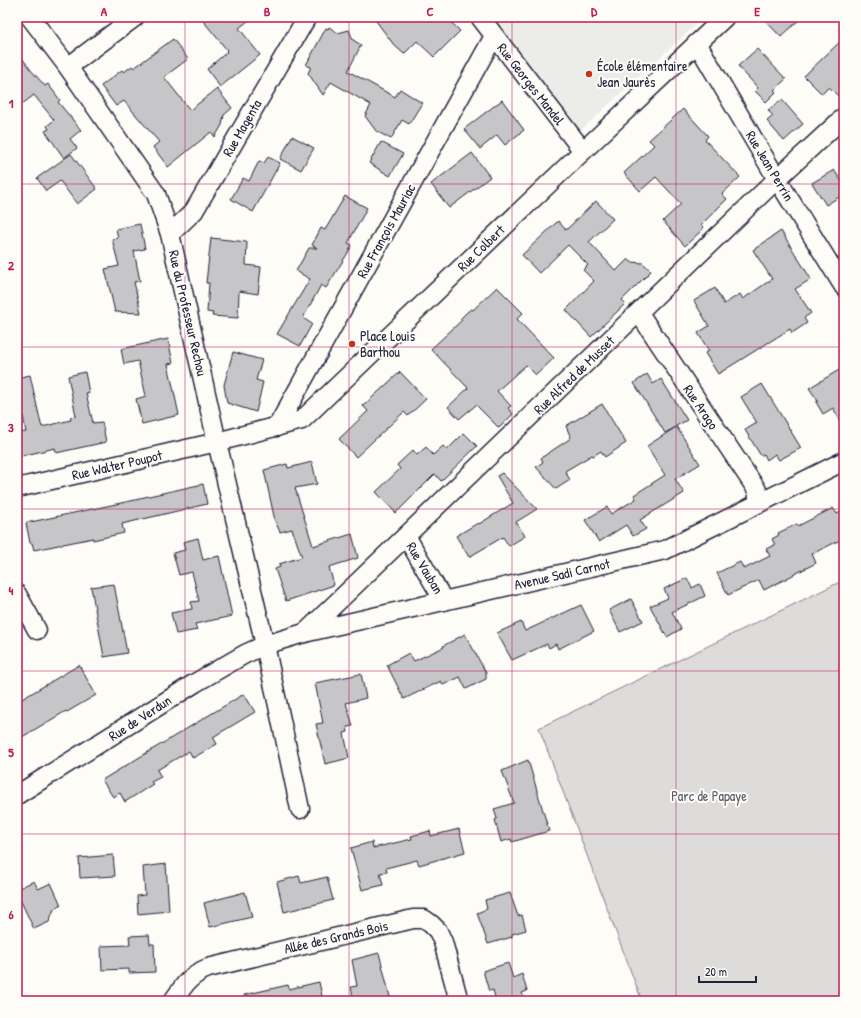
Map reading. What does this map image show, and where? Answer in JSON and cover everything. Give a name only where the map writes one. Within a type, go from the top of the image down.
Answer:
[{"type":"street","name":"Rue du Professeur Rechou","points":[[30,17],[68,67],[156,194],[170,234],[265,645],[300,809]]},
{"type":"street","points":[[68,67],[135,17]]},
{"type":"street","name":"Rue Magenta","points":[[170,234],[194,211],[307,17]]},
{"type":"street","name":"Rue Georges Mandel","points":[[480,17],[583,151]]},
{"type":"street","name":"Rue Colbert","points":[[217,442],[302,420],[725,17]]},
{"type":"street","name":"Rue François Mauriac","points":[[277,427],[494,36]]},
{"type":"street","name":"Rue Jean Perrin","points":[[697,43],[844,287]]},
{"type":"street","name":"Rue Alfred de Musset","points":[[304,633],[844,117]]},
{"type":"street","name":"Rue Arago","points":[[639,313],[756,490],[759,503]]},
{"type":"street","name":"Rue Walter Poupot","points":[[17,488],[217,442]]},
{"type":"street","name":"Avenue Sadi Carnot","points":[[265,645],[304,633],[665,550],[844,461]]},
{"type":"street","name":"Rue Vauban","points":[[406,536],[444,601]]},
{"type":"street","points":[[17,594],[37,630]]},
{"type":"street","name":"Rue de Verdun","points":[[17,795],[195,683],[245,654],[265,645]]},
{"type":"street","name":"Allée des Grands Bois","points":[[173,1001],[184,984],[190,978],[200,971],[208,968],[413,919],[424,919],[438,931],[443,942],[459,1001]]},
{"type":"shaded area","name":"École élémentaire Jean Jaurès","points":[[493,17],[704,17],[579,132]]},
{"type":"green space","name":"Parc de Papaye","points":[[844,580],[844,1001],[642,1001],[539,728]]},
{"type":"building","points":[[200,17],[253,17],[239,28],[260,55],[220,87],[207,69],[227,52],[227,50]]},
{"type":"building","points":[[373,17],[446,17],[460,31],[434,57],[417,41],[404,54],[394,45]]},
{"type":"building","points":[[762,17],[802,17],[781,37]]},
{"type":"building","points":[[329,27],[338,33],[349,30],[353,40],[361,45],[348,71],[395,97],[400,89],[422,103],[409,124],[402,120],[391,139],[376,131],[365,116],[371,105],[331,82],[323,95],[308,73],[311,67],[306,65],[326,28],[328,29]]},
{"type":"building","points":[[844,38],[844,102],[829,87],[822,94],[804,76]]},
{"type":"building","points":[[173,39],[188,59],[164,77],[190,110],[217,89],[232,108],[224,115],[222,125],[215,137],[211,132],[168,167],[153,147],[159,142],[124,101],[116,106],[101,86],[122,70],[124,72],[132,66],[134,68]]},
{"type":"building","points":[[757,49],[786,79],[774,90],[776,92],[766,102],[755,91],[758,88],[738,66]]},
{"type":"building","points":[[17,51],[45,86],[48,84],[60,100],[58,102],[81,130],[70,139],[77,148],[64,158],[45,131],[49,129],[47,126],[54,120],[34,95],[17,108]]},
{"type":"building","points":[[502,100],[524,130],[505,145],[497,135],[480,149],[464,129]]},
{"type":"building","points":[[782,100],[803,124],[784,141],[767,121],[773,116],[768,110]]},
{"type":"building","points":[[683,109],[708,136],[705,140],[740,177],[722,194],[727,199],[701,225],[704,228],[685,246],[663,221],[681,204],[656,177],[640,191],[624,173],[654,145],[649,140]]},
{"type":"building","points":[[292,136],[314,148],[301,170],[280,159]]},
{"type":"building","points":[[381,142],[403,154],[390,176],[369,163]]},
{"type":"building","points":[[472,153],[490,177],[449,208],[431,184]]},
{"type":"building","points":[[71,154],[97,189],[77,204],[60,181],[46,191],[37,178]]},
{"type":"building","points":[[268,157],[280,163],[253,212],[231,199],[243,178],[249,181],[259,161],[264,163]]},
{"type":"building","points":[[834,170],[844,185],[844,194],[826,205],[812,183]]},
{"type":"building","points":[[345,196],[367,208],[348,243],[352,245],[349,251],[326,288],[321,285],[303,318],[312,324],[300,346],[277,334],[310,279],[296,271],[309,248],[317,248],[312,245],[321,228],[325,230]]},
{"type":"building","points":[[596,201],[613,219],[589,242],[616,271],[628,259],[631,262],[643,263],[651,271],[622,300],[625,304],[591,337],[566,310],[594,281],[583,270],[588,265],[568,245],[539,273],[522,255],[558,221],[566,230]]},
{"type":"building","points":[[140,224],[145,249],[134,251],[140,281],[134,282],[141,313],[115,312],[105,269],[119,266],[112,239],[118,238],[116,229]]},
{"type":"building","points":[[781,231],[811,279],[795,289],[811,313],[804,318],[807,323],[792,333],[790,329],[718,374],[705,353],[709,351],[698,333],[709,326],[694,301],[715,288],[724,304],[740,294],[743,299],[772,279],[753,250]]},
{"type":"building","points":[[211,238],[247,242],[246,265],[261,267],[258,294],[239,291],[238,318],[212,316],[213,313],[207,312],[209,283],[206,283]]},
{"type":"building","points":[[497,287],[523,313],[517,319],[554,358],[536,375],[526,365],[497,391],[511,406],[508,408],[513,414],[499,428],[476,405],[459,419],[448,407],[468,388],[431,349],[462,320],[460,319],[466,313],[471,309],[473,310]]},
{"type":"building","points":[[168,339],[173,363],[168,364],[179,415],[142,424],[136,399],[146,396],[138,361],[124,364],[121,349]]},
{"type":"building","points":[[233,352],[262,360],[256,380],[263,382],[256,412],[227,403],[224,385]]},
{"type":"building","points":[[844,367],[844,427],[833,408],[823,414],[816,402],[818,401],[809,388]]},
{"type":"building","points":[[85,372],[89,393],[86,393],[93,423],[102,422],[106,442],[56,453],[55,448],[17,457],[17,433],[26,432],[17,378],[30,375],[42,427],[71,420],[70,417],[76,416],[68,376]]},
{"type":"building","points":[[400,372],[426,399],[408,416],[404,412],[356,457],[339,439],[368,411],[363,406]]},
{"type":"building","points":[[647,374],[653,384],[661,379],[687,420],[676,426],[700,464],[675,479],[684,493],[640,520],[646,529],[633,536],[626,525],[599,542],[585,520],[607,507],[611,514],[636,499],[634,495],[665,475],[647,446],[676,427],[665,433],[634,383]]},
{"type":"building","points":[[762,384],[801,448],[779,460],[775,454],[767,460],[764,454],[761,456],[745,430],[757,423],[741,397]]},
{"type":"building","points":[[602,404],[626,443],[605,457],[601,451],[565,471],[570,480],[556,489],[536,467],[543,462],[541,458],[571,438],[566,426]]},
{"type":"building","points":[[464,433],[477,446],[441,481],[435,474],[396,513],[376,492],[400,469],[397,465],[413,450],[417,455],[426,447],[433,455],[443,446],[447,450]]},
{"type":"building","points":[[312,462],[317,484],[295,488],[313,546],[352,534],[358,558],[329,567],[334,585],[286,601],[275,569],[280,567],[279,564],[302,557],[292,529],[280,532],[275,521],[264,470],[287,464],[288,468]]},
{"type":"building","points":[[502,473],[537,509],[516,522],[525,536],[509,546],[503,537],[469,557],[456,536],[513,503],[497,476]]},
{"type":"building","points":[[203,484],[207,504],[122,524],[124,533],[34,550],[32,543],[30,543],[26,523]]},
{"type":"building","points":[[833,508],[837,514],[844,510],[844,538],[812,554],[816,563],[764,590],[759,580],[728,595],[717,573],[740,562],[744,569],[770,556],[766,549],[775,545],[772,539],[779,535],[778,533],[797,524],[798,526]]},
{"type":"building","points":[[198,538],[203,560],[219,556],[232,616],[195,624],[197,630],[176,634],[171,613],[192,609],[191,602],[199,601],[192,572],[179,575],[173,553],[185,550],[183,542]]},
{"type":"building","points":[[687,578],[692,588],[700,584],[705,596],[672,612],[681,629],[667,637],[650,606],[668,598],[664,589]]},
{"type":"building","points":[[114,584],[127,653],[104,657],[91,587]]},
{"type":"building","points":[[631,599],[643,621],[620,632],[609,610]]},
{"type":"building","points":[[581,605],[594,631],[558,649],[556,644],[549,648],[547,644],[512,660],[497,633],[521,622],[525,631]]},
{"type":"building","points":[[465,634],[486,673],[486,679],[466,689],[460,677],[443,685],[441,681],[404,699],[387,665],[409,653],[414,661],[444,647],[443,646]]},
{"type":"building","points":[[79,665],[96,695],[17,740],[17,702]]},
{"type":"building","points":[[361,674],[366,698],[346,703],[353,726],[347,727],[348,732],[344,733],[349,758],[325,764],[316,724],[323,723],[315,683]]},
{"type":"building","points":[[244,694],[255,712],[213,737],[217,744],[193,758],[189,751],[157,770],[161,777],[151,782],[153,784],[125,802],[120,793],[113,797],[102,780]]},
{"type":"building","points":[[528,760],[549,831],[512,842],[511,839],[501,842],[495,820],[497,819],[494,809],[514,803],[502,771]]},
{"type":"building","points":[[459,829],[465,852],[419,865],[417,860],[386,868],[387,872],[380,873],[383,885],[362,890],[351,848],[372,842],[373,848],[412,839],[411,836],[430,831],[431,836]]},
{"type":"building","points":[[113,855],[115,876],[80,878],[79,858]]},
{"type":"building","points":[[166,864],[169,911],[138,914],[137,896],[145,895],[143,867]]},
{"type":"building","points":[[299,876],[301,883],[327,877],[333,900],[284,912],[277,882]]},
{"type":"building","points":[[34,881],[38,889],[51,883],[61,905],[54,909],[49,922],[34,929],[17,893],[17,889]]},
{"type":"building","points":[[245,892],[252,917],[210,927],[204,903]]},
{"type":"building","points":[[510,893],[518,916],[522,915],[526,930],[512,934],[512,937],[488,944],[477,913],[487,909],[485,900]]},
{"type":"building","points":[[149,935],[150,944],[154,944],[155,972],[129,973],[129,969],[102,970],[101,946],[130,945],[129,936]]},
{"type":"building","points":[[379,953],[391,1001],[354,1001],[351,987],[357,986],[352,960]]},
{"type":"building","points":[[508,963],[513,978],[522,974],[527,991],[522,993],[525,1001],[496,1001],[493,990],[489,991],[483,971]]},
{"type":"building","points":[[319,982],[323,1001],[245,1001],[244,995],[288,985],[289,989]]},
{"type":"place","name":"École élémentaire Jean Jaurès","points":[[589,74]]},
{"type":"place","name":"Place Louis Barthou","points":[[352,344]]}]
